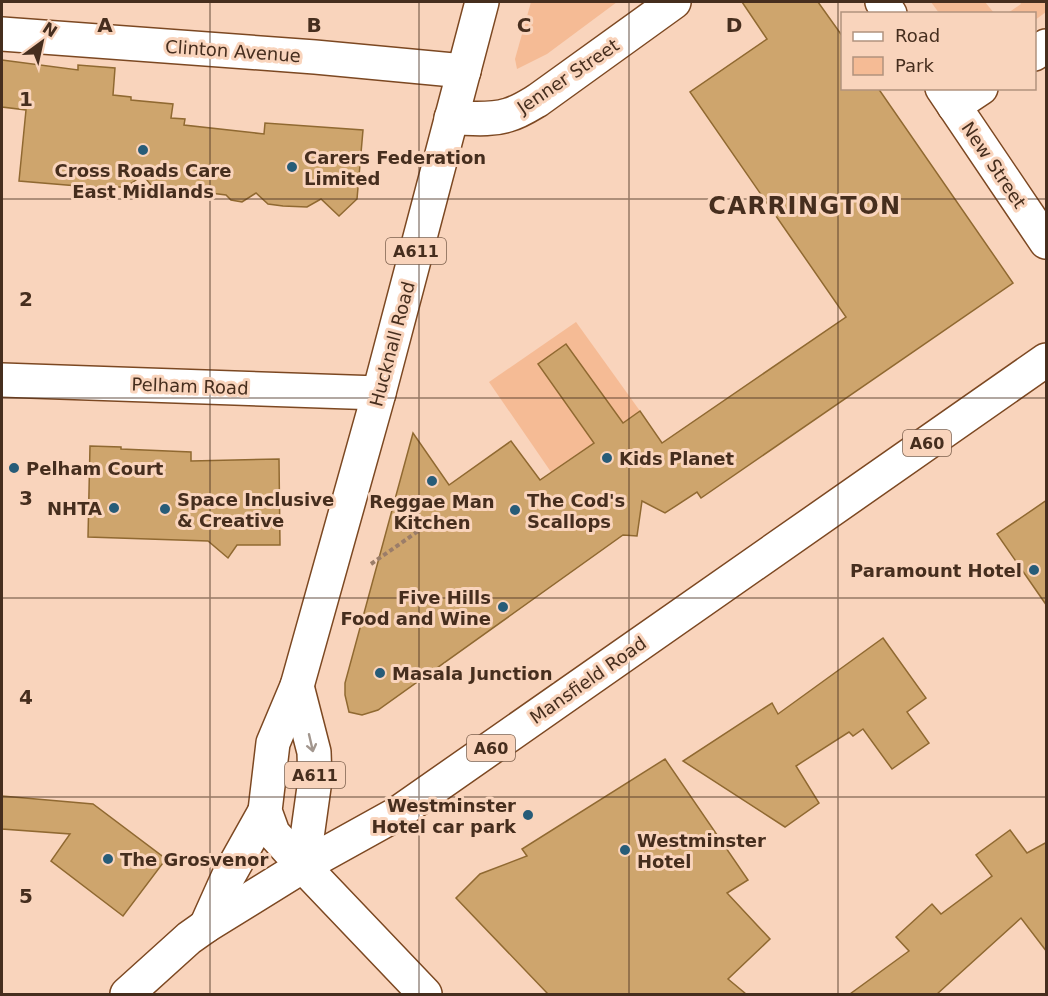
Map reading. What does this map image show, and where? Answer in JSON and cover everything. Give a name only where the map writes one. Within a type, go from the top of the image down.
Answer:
[{"type":"main road","name":"Hucknall Road","points":[[265,811],[273,743],[297,686],[379,393],[482,2]]},
{"type":"main road","name":"Jenner Street","points":[[451,118],[507,116],[521,110],[674,2]]},
{"type":"main road","name":"Clinton Avenue","points":[[2,34],[315,57],[464,71]]},
{"type":"main road","points":[[948,98],[974,90]]},
{"type":"main road","name":"New Street","points":[[948,98],[1047,242]]},
{"type":"main road","name":"Mansfield Road","points":[[127,994],[189,938],[206,926],[303,866],[395,815],[1047,360]]},
{"type":"main road","name":"Pelham Road","points":[[2,380],[379,393]]},
{"type":"main road","name":"Hucknall Road","points":[[297,686],[314,753],[315,780],[303,866]]},
{"type":"main road","points":[[265,811],[273,833],[425,994]]},
{"type":"main road","points":[[206,926],[228,877],[265,811]]},
{"type":"path","points":[[369,565],[437,518]]},
{"type":"green space","points":[[531,2],[617,2],[547,54],[517,69],[515,59]]},
{"type":"green space","points":[[931,2],[985,2],[993,12],[938,12]]},
{"type":"green space","points":[[1020,2],[1046,2],[1046,12],[1036,19],[1036,12],[1009,12],[1021,4]]},
{"type":"green space","points":[[576,322],[640,411],[551,472],[489,382]]},
{"type":"building","points":[[742,2],[818,2],[841,34],[841,90],[879,90],[1013,283],[701,498],[697,492],[665,513],[642,501],[637,536],[623,535],[378,710],[362,715],[349,712],[345,683],[413,433],[449,485],[511,441],[540,480],[594,443],[538,364],[566,344],[623,423],[640,411],[662,443],[846,317],[690,92],[767,39]]},
{"type":"building","points":[[2,60],[78,70],[78,65],[115,68],[113,95],[131,97],[131,100],[173,104],[171,118],[185,119],[184,125],[264,134],[265,123],[363,130],[357,199],[339,216],[321,199],[307,207],[283,206],[268,204],[256,193],[242,202],[231,200],[226,195],[171,188],[162,199],[143,175],[126,187],[90,187],[19,181],[26,110],[2,107]]},
{"type":"building","points":[[90,446],[191,452],[191,461],[279,459],[280,545],[237,545],[228,558],[208,541],[88,537]]},
{"type":"building","name":"Paramount Hotel","points":[[1047,500],[1047,606],[997,534]]},
{"type":"building","points":[[883,638],[926,698],[907,712],[929,743],[892,769],[863,729],[853,736],[849,732],[796,766],[819,803],[785,827],[683,761],[772,703],[778,714]]},
{"type":"building","name":"Westminster Hotel","points":[[665,759],[748,880],[727,893],[770,939],[728,979],[746,994],[548,994],[456,898],[480,874],[527,856],[522,849]]},
{"type":"building","name":"The Grosvenor","points":[[2,796],[93,804],[166,859],[123,916],[51,861],[70,834],[2,829]]},
{"type":"building","points":[[1010,830],[1027,853],[1047,842],[1047,952],[1021,918],[937,994],[850,994],[909,951],[896,937],[932,904],[941,914],[992,876],[976,855]]},
{"type":"place","name":"Cross Roads Care East Midlands","points":[[143,150]]},
{"type":"place","name":"Carers Federation Limited","points":[[292,167]]},
{"type":"place","name":"Kids Planet","points":[[607,458]]},
{"type":"place","name":"Pelham Court","points":[[14,468]]},
{"type":"place","name":"Reggae Man Kitchen","points":[[432,481]]},
{"type":"place","name":"NHTA","points":[[114,508]]},
{"type":"place","name":"Space Inclusive & Creative","points":[[165,509]]},
{"type":"place","name":"The Cod's Scallops","points":[[515,510]]},
{"type":"place","name":"Paramount Hotel","points":[[1034,570]]},
{"type":"place","name":"Five Hills Food and Wine","points":[[503,607]]},
{"type":"place","name":"Masala Junction","points":[[380,673]]},
{"type":"place","name":"Westminster Hotel car park","points":[[528,815]]},
{"type":"place","name":"Westminster Hotel","points":[[625,850]]},
{"type":"place","name":"The Grosvenor","points":[[108,859]]},
{"type":"district","name":"CARRINGTON","points":[[805,206]]}]
